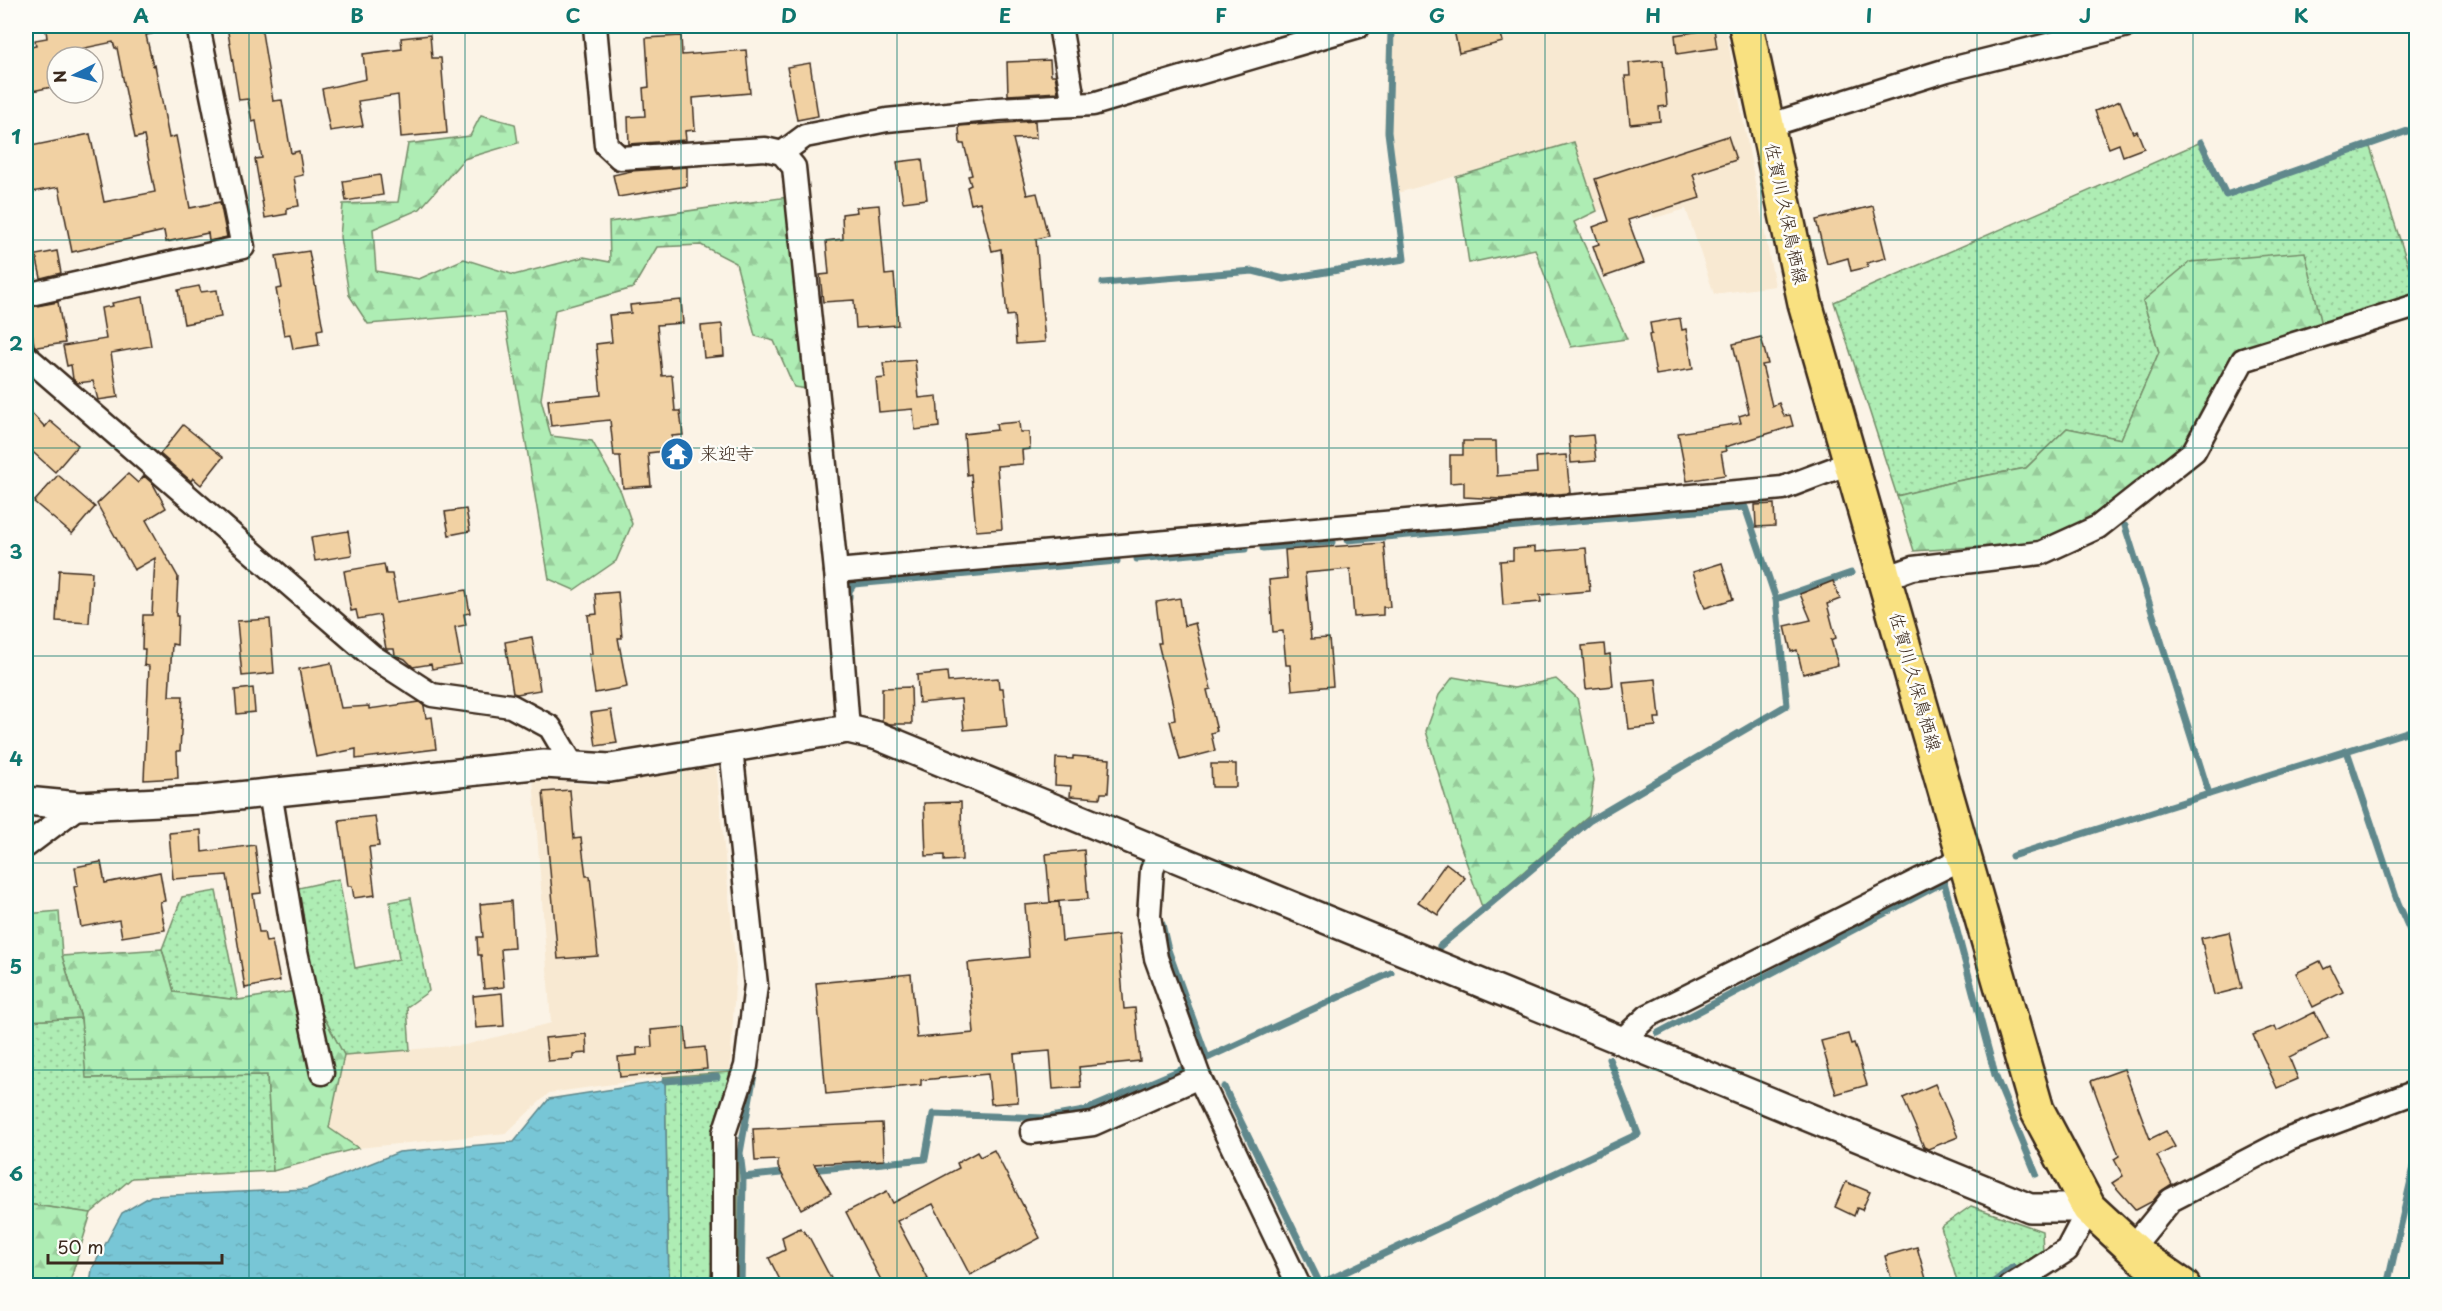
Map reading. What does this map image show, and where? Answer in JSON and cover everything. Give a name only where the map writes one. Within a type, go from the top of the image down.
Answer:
[{"type":"main road","name":"佐賀川久保鳥栖線","points":[[1746,26],[1805,303],[2037,1110],[2089,1208],[2144,1259],[2183,1286]]},
{"type":"street","points":[[26,295],[243,247],[198,26]]},
{"type":"street","points":[[595,26],[606,145],[620,158],[765,149],[782,153],[794,167],[836,571],[848,729]]},
{"type":"street","points":[[1060,26],[1074,105]]},
{"type":"street","points":[[782,153],[805,136],[887,120],[998,109],[1093,104],[1359,26]]},
{"type":"street","points":[[1767,126],[1947,70],[2124,26]]},
{"type":"street","points":[[1885,578],[1912,568],[2042,552],[2098,527],[2194,451],[2243,360],[2416,306]]},
{"type":"street","points":[[26,356],[372,656],[432,695],[511,706],[550,727],[572,764]]},
{"type":"street","points":[[836,571],[1783,488],[1852,462]]},
{"type":"street","points":[[26,801],[79,806],[200,800],[533,765],[572,764],[610,768],[848,729],[878,736],[2030,1208],[2089,1208],[2067,1250],[2011,1286]]},
{"type":"street","points":[[724,1286],[724,1133],[746,1066],[756,985],[731,748]]},
{"type":"street","points":[[270,792],[296,951],[322,1072]]},
{"type":"street","points":[[26,846],[79,806]]},
{"type":"street","points":[[1160,851],[1152,870],[1149,916],[1156,958],[1199,1077],[1299,1286]]},
{"type":"street","points":[[1622,1040],[1648,1016],[1949,865],[1965,860]]},
{"type":"street","points":[[1032,1132],[1093,1124],[1199,1077]]},
{"type":"street","points":[[2132,1248],[2170,1200],[2289,1139],[2416,1092]]},
{"type":"shaded area","points":[[1399,26],[1725,26],[1775,286],[1714,294],[1686,209],[1654,218],[1643,196],[1597,211],[1574,142],[1394,194],[1384,130],[1387,30]]},
{"type":"shaded area","points":[[716,765],[736,968],[730,1072],[663,1077],[549,1093],[506,1133],[358,1148],[329,1128],[344,1055],[465,1045],[551,1023],[533,778],[601,786]]},
{"type":"green space","points":[[481,115],[515,124],[518,143],[464,159],[420,209],[373,229],[376,271],[419,279],[464,259],[514,275],[584,257],[610,262],[609,222],[788,197],[808,389],[794,387],[774,341],[755,336],[736,263],[701,245],[657,247],[633,288],[555,310],[541,399],[551,436],[592,441],[621,492],[632,524],[616,561],[574,590],[549,579],[504,313],[368,324],[349,295],[340,237],[343,204],[398,202],[408,144],[470,136]]},
{"type":"green space","points":[[1574,142],[1597,211],[1574,222],[1627,339],[1571,347],[1535,249],[1469,263],[1456,177]]},
{"type":"green space","points":[[2201,142],[2226,195],[2369,144],[2416,289],[2416,297],[2322,325],[2143,301],[2159,352],[2121,439],[2067,428],[2026,468],[1952,482],[1897,496],[1834,302]]},
{"type":"green space","points":[[2305,252],[2322,325],[2234,357],[2191,445],[2097,518],[2040,543],[1914,551],[1897,496],[1952,482],[2026,468],[2067,428],[2121,439],[2159,352],[2143,301],[2190,262]]},
{"type":"green space","points":[[1453,677],[1514,688],[1556,679],[1577,698],[1594,780],[1589,816],[1482,907],[1456,833],[1426,731],[1439,695]]},
{"type":"green space","points":[[339,879],[355,968],[399,959],[390,902],[411,898],[429,991],[407,1007],[410,1050],[344,1055],[309,989],[294,889]]},
{"type":"green space","points":[[216,891],[238,1000],[174,992],[162,949],[182,897]]},
{"type":"green space","points":[[59,911],[62,956],[81,1018],[26,1021],[26,914]]},
{"type":"green space","points":[[162,949],[174,992],[238,1000],[309,989],[344,1055],[329,1128],[358,1148],[273,1171],[267,1075],[86,1078],[81,1018],[62,956]]},
{"type":"green space","points":[[81,1018],[87,1078],[267,1075],[273,1171],[132,1178],[91,1213],[26,1204],[26,1021]]},
{"type":"green space","points":[[730,1072],[714,1137],[738,1153],[738,1285],[669,1285],[665,1081],[663,1077]]},
{"type":"green space","points":[[26,1204],[91,1213],[69,1285],[26,1285]]},
{"type":"green space","points":[[1971,1206],[2042,1231],[2043,1254],[1991,1285],[1958,1285],[1941,1227]]},
{"type":"water","points":[[665,1081],[669,1285],[90,1285],[92,1269],[122,1213],[151,1196],[307,1189],[399,1152],[514,1142],[549,1099]]},
{"type":"building","points":[[68,26],[151,26],[152,34],[146,35],[153,66],[155,65],[169,138],[176,136],[190,208],[220,202],[227,237],[209,241],[208,233],[166,242],[164,231],[72,252],[59,187],[26,193],[26,147],[90,134],[104,202],[155,192],[144,136],[135,138],[117,48],[113,42],[99,45],[45,45],[45,88],[32,91],[26,48],[36,46],[35,40],[47,38],[46,30]]},
{"type":"building","points":[[227,26],[261,26],[273,101],[282,100],[291,153],[299,151],[303,175],[294,177],[299,206],[287,208],[287,214],[265,218],[255,159],[262,158],[256,121],[252,122],[248,99],[239,100]]},
{"type":"building","points":[[1453,26],[1499,26],[1503,42],[1459,53]]},
{"type":"building","points":[[1714,29],[1717,48],[1677,54],[1675,35]]},
{"type":"building","points":[[430,35],[432,58],[441,58],[447,133],[401,137],[398,95],[358,101],[363,126],[330,131],[322,89],[366,79],[363,54],[402,49],[401,38]]},
{"type":"building","points":[[681,36],[682,55],[746,50],[750,93],[693,98],[695,130],[685,131],[686,140],[629,144],[628,117],[645,116],[643,88],[649,87],[646,38]]},
{"type":"building","points":[[1050,60],[1051,75],[1055,75],[1058,92],[1008,95],[1007,62]]},
{"type":"building","points":[[1663,60],[1667,106],[1659,107],[1660,121],[1630,124],[1625,76],[1630,76],[1629,63]]},
{"type":"building","points":[[810,63],[818,116],[797,120],[787,67]]},
{"type":"building","points":[[2120,101],[2133,133],[2137,131],[2144,148],[2123,156],[2119,144],[2109,148],[2095,111]]},
{"type":"building","points":[[1035,121],[1036,138],[1013,139],[1027,195],[1037,193],[1048,236],[1036,239],[1045,342],[1016,344],[1014,315],[1007,316],[1001,249],[992,251],[980,202],[971,204],[967,187],[971,185],[968,176],[972,175],[964,144],[960,144],[959,126]]},
{"type":"building","points":[[1728,136],[1736,160],[1693,174],[1700,198],[1628,220],[1644,263],[1604,277],[1593,246],[1599,244],[1593,227],[1609,221],[1595,179]]},
{"type":"building","points":[[922,159],[927,199],[903,202],[897,162]]},
{"type":"building","points":[[687,167],[687,186],[618,197],[613,175],[631,171]]},
{"type":"building","points":[[380,175],[383,195],[346,201],[343,181]]},
{"type":"building","points":[[879,205],[885,275],[894,274],[898,325],[856,328],[854,300],[823,302],[820,275],[829,274],[826,241],[843,239],[842,214],[857,212],[856,207]]},
{"type":"building","points":[[1873,206],[1886,258],[1867,263],[1868,267],[1851,271],[1848,258],[1827,264],[1816,220]]},
{"type":"building","points":[[57,251],[61,273],[41,278],[36,255]]},
{"type":"building","points":[[309,251],[323,329],[317,330],[319,345],[293,349],[290,334],[284,335],[276,289],[282,288],[276,256]]},
{"type":"building","points":[[199,286],[201,292],[217,290],[221,317],[184,324],[178,290]]},
{"type":"building","points":[[143,297],[151,346],[111,353],[118,397],[98,400],[93,381],[78,383],[73,379],[71,365],[67,366],[63,346],[106,339],[101,308],[113,306],[112,303]]},
{"type":"building","points":[[681,300],[683,323],[657,325],[662,376],[672,375],[675,411],[680,411],[683,435],[672,436],[673,450],[648,453],[651,486],[623,488],[620,456],[614,456],[610,420],[551,426],[548,400],[601,395],[596,344],[612,342],[609,315],[631,313],[630,305]]},
{"type":"building","points":[[58,302],[65,343],[37,347],[34,345],[31,325],[26,326],[26,308]]},
{"type":"building","points":[[1680,318],[1682,330],[1686,329],[1693,369],[1656,375],[1649,335],[1652,334],[1650,323]]},
{"type":"building","points":[[722,324],[724,356],[704,358],[701,326]]},
{"type":"building","points":[[1761,337],[1768,364],[1762,365],[1772,406],[1779,403],[1784,416],[1790,415],[1793,426],[1725,447],[1726,451],[1721,452],[1725,475],[1687,481],[1678,433],[1741,423],[1739,416],[1749,413],[1733,344]]},
{"type":"building","points":[[915,360],[919,398],[937,396],[939,427],[915,430],[913,409],[879,412],[876,379],[885,378],[883,363]]},
{"type":"building","points":[[26,407],[45,427],[50,421],[78,445],[55,472],[26,446]]},
{"type":"building","points":[[1019,422],[1020,432],[1029,432],[1030,449],[1022,450],[1023,464],[997,466],[1002,529],[976,531],[971,474],[967,475],[964,434],[997,430],[996,424]]},
{"type":"building","points":[[183,425],[223,457],[201,485],[193,478],[191,481],[160,454]]},
{"type":"building","points":[[1593,435],[1596,461],[1571,463],[1569,437]]},
{"type":"building","points":[[1463,441],[1496,441],[1497,476],[1537,473],[1536,457],[1566,455],[1570,493],[1501,499],[1464,497],[1464,482],[1450,483],[1450,455],[1463,455]]},
{"type":"building","points":[[128,474],[138,483],[144,476],[153,484],[166,508],[146,520],[178,577],[177,645],[172,644],[169,696],[183,696],[180,751],[177,751],[178,778],[144,780],[149,666],[144,665],[145,649],[142,649],[143,615],[152,615],[155,558],[134,570],[97,504]]},
{"type":"building","points":[[58,475],[95,507],[72,534],[34,502]]},
{"type":"building","points":[[1774,504],[1775,526],[1756,527],[1755,505]]},
{"type":"building","points":[[466,509],[470,531],[449,535],[445,512]]},
{"type":"building","points":[[348,531],[352,555],[315,561],[311,537]]},
{"type":"building","points":[[1384,543],[1390,607],[1383,607],[1383,615],[1354,617],[1350,569],[1305,573],[1311,639],[1329,638],[1333,686],[1292,690],[1290,665],[1286,665],[1283,631],[1273,632],[1269,580],[1287,578],[1285,550]]},
{"type":"building","points":[[1535,547],[1535,552],[1586,548],[1590,591],[1540,595],[1541,602],[1503,605],[1500,561],[1513,560],[1513,549]]},
{"type":"building","points":[[1722,563],[1733,599],[1705,608],[1693,572]]},
{"type":"building","points":[[384,564],[386,574],[392,574],[397,602],[466,590],[470,613],[464,614],[466,625],[455,627],[461,664],[432,669],[431,664],[413,667],[405,659],[395,655],[394,649],[386,649],[380,615],[358,619],[356,610],[351,611],[344,571]]},
{"type":"building","points":[[59,570],[92,572],[89,623],[56,621]]},
{"type":"building","points":[[1833,581],[1840,599],[1827,604],[1836,638],[1831,640],[1838,665],[1803,674],[1797,650],[1791,652],[1785,626],[1811,620],[1800,594]]},
{"type":"building","points":[[618,592],[622,638],[618,638],[627,687],[595,693],[589,654],[592,654],[588,615],[597,614],[595,594]]},
{"type":"building","points":[[1180,598],[1184,626],[1195,623],[1211,689],[1207,690],[1217,731],[1211,733],[1215,751],[1180,760],[1170,721],[1175,720],[1173,705],[1158,643],[1161,643],[1156,602]]},
{"type":"building","points":[[270,619],[274,673],[242,676],[237,621]]},
{"type":"building","points":[[532,637],[540,690],[513,693],[505,642]]},
{"type":"building","points":[[1604,644],[1605,655],[1610,654],[1613,686],[1586,689],[1582,646]]},
{"type":"building","points":[[331,663],[341,708],[369,706],[369,709],[419,702],[424,706],[426,718],[432,717],[436,749],[356,759],[356,749],[316,757],[299,669]]},
{"type":"building","points":[[947,672],[948,682],[998,678],[999,688],[1003,688],[1007,726],[964,730],[961,699],[919,703],[917,675]]},
{"type":"building","points":[[1656,679],[1660,718],[1655,718],[1656,726],[1629,729],[1623,682]]},
{"type":"building","points":[[911,687],[912,724],[890,724],[882,721],[882,688]]},
{"type":"building","points":[[253,688],[255,712],[237,714],[235,690]]},
{"type":"building","points":[[611,710],[617,743],[596,746],[591,713]]},
{"type":"building","points":[[1073,756],[1110,759],[1108,793],[1101,793],[1100,798],[1070,796],[1071,786],[1055,785],[1056,758],[1073,759]]},
{"type":"building","points":[[1211,764],[1236,764],[1236,787],[1212,787]]},
{"type":"building","points":[[570,790],[574,839],[581,838],[586,876],[590,876],[598,956],[558,959],[543,792]]},
{"type":"building","points":[[961,802],[962,860],[944,861],[944,855],[926,856],[924,803]]},
{"type":"building","points":[[375,816],[379,846],[369,847],[375,895],[354,898],[352,886],[348,886],[339,820]]},
{"type":"building","points":[[201,830],[202,852],[255,845],[261,893],[253,894],[259,932],[264,932],[266,942],[272,941],[280,981],[245,988],[227,875],[173,879],[169,833]]},
{"type":"building","points":[[1084,850],[1088,899],[1050,902],[1046,854]]},
{"type":"building","points":[[101,862],[105,883],[160,872],[165,901],[160,902],[165,930],[122,937],[119,920],[81,927],[74,887],[78,886],[75,867]]},
{"type":"building","points":[[1446,863],[1465,878],[1438,915],[1418,902]]},
{"type":"building","points":[[511,901],[514,948],[501,949],[504,987],[484,989],[477,937],[483,937],[480,904]]},
{"type":"building","points":[[1059,902],[1062,941],[1118,935],[1124,1009],[1135,1008],[1140,1061],[1079,1067],[1081,1087],[1053,1089],[1050,1051],[1014,1054],[1018,1102],[991,1104],[988,1074],[921,1080],[921,1085],[826,1094],[816,983],[911,974],[917,1038],[974,1033],[968,963],[1029,957],[1025,905]]},
{"type":"building","points":[[2229,932],[2242,988],[2214,995],[2201,938]]},
{"type":"building","points":[[2320,961],[2324,969],[2330,966],[2343,992],[2313,1007],[2296,973]]},
{"type":"building","points":[[502,993],[504,1026],[476,1028],[473,996]]},
{"type":"building","points":[[2315,1012],[2328,1038],[2289,1057],[2298,1079],[2277,1088],[2253,1035],[2275,1026],[2277,1031]]},
{"type":"building","points":[[685,1027],[687,1049],[705,1047],[707,1069],[620,1077],[618,1057],[637,1055],[637,1048],[652,1047],[651,1030]]},
{"type":"building","points":[[586,1034],[587,1053],[573,1054],[573,1059],[548,1061],[545,1038]]},
{"type":"building","points":[[1848,1034],[1851,1044],[1854,1043],[1867,1085],[1836,1094],[1821,1041]]},
{"type":"building","points":[[2124,1069],[2150,1139],[2166,1131],[2175,1147],[2157,1156],[2172,1184],[2161,1191],[2153,1201],[2136,1210],[2112,1183],[2123,1176],[2114,1159],[2119,1156],[2091,1081]]},
{"type":"building","points":[[1935,1084],[1958,1137],[1928,1149],[1924,1147],[1903,1098]]},
{"type":"building","points":[[882,1123],[884,1160],[814,1164],[831,1193],[801,1209],[778,1167],[778,1160],[755,1161],[753,1129]]},
{"type":"building","points":[[994,1150],[1040,1238],[970,1275],[933,1204],[897,1221],[928,1279],[916,1286],[884,1286],[846,1212],[887,1191],[893,1203],[959,1168],[957,1163],[977,1152],[980,1157]]},
{"type":"building","points":[[1846,1182],[1870,1192],[1862,1210],[1857,1208],[1854,1216],[1835,1207]]},
{"type":"building","points":[[800,1228],[809,1237],[835,1286],[783,1286],[769,1258],[785,1250],[782,1237]]},
{"type":"building","points":[[1917,1247],[1928,1286],[1893,1286],[1885,1256]]},
{"type":"waterway","points":[[1103,283],[1253,271],[1284,279],[1404,259],[1388,132],[1391,32]]},
{"type":"waterway","points":[[2201,142],[2226,195],[2416,128]]},
{"type":"waterway","points":[[1348,540],[1745,507],[1776,599],[1851,573]]},
{"type":"waterway","points":[[2125,526],[2209,794]]},
{"type":"waterway","points":[[1263,548],[1332,542]]},
{"type":"waterway","points":[[1137,559],[1245,549]]},
{"type":"waterway","points":[[849,597],[849,591],[854,584],[1117,561]]},
{"type":"waterway","points":[[1440,946],[1589,821],[1787,705],[1776,599]]},
{"type":"waterway","points":[[2012,856],[2416,729]]},
{"type":"waterway","points":[[2347,751],[2398,903],[2416,944]]},
{"type":"waterway","points":[[1658,1033],[1944,882],[1995,1075],[2036,1174]]},
{"type":"waterway","points":[[1162,924],[1168,950],[1207,1058],[1391,973]]},
{"type":"waterway","points":[[1320,1284],[1638,1134],[1609,1059]]},
{"type":"waterway","points":[[755,1069],[740,1153],[743,1177],[790,1172]]},
{"type":"waterway","points":[[810,1170],[925,1159],[933,1114],[1045,1118],[1084,1111],[1183,1069]]},
{"type":"waterway","points":[[665,1081],[717,1077]]},
{"type":"waterway","points":[[1224,1087],[1321,1286]]},
{"type":"waterway","points":[[2387,1286],[2416,1158]]},
{"type":"waterway","points":[[741,1286],[743,1177]]},
{"type":"waterway","points":[[1989,1286],[2013,1267]]},
{"type":"place","name":"来迎寺","points":[[677,454]]}]
